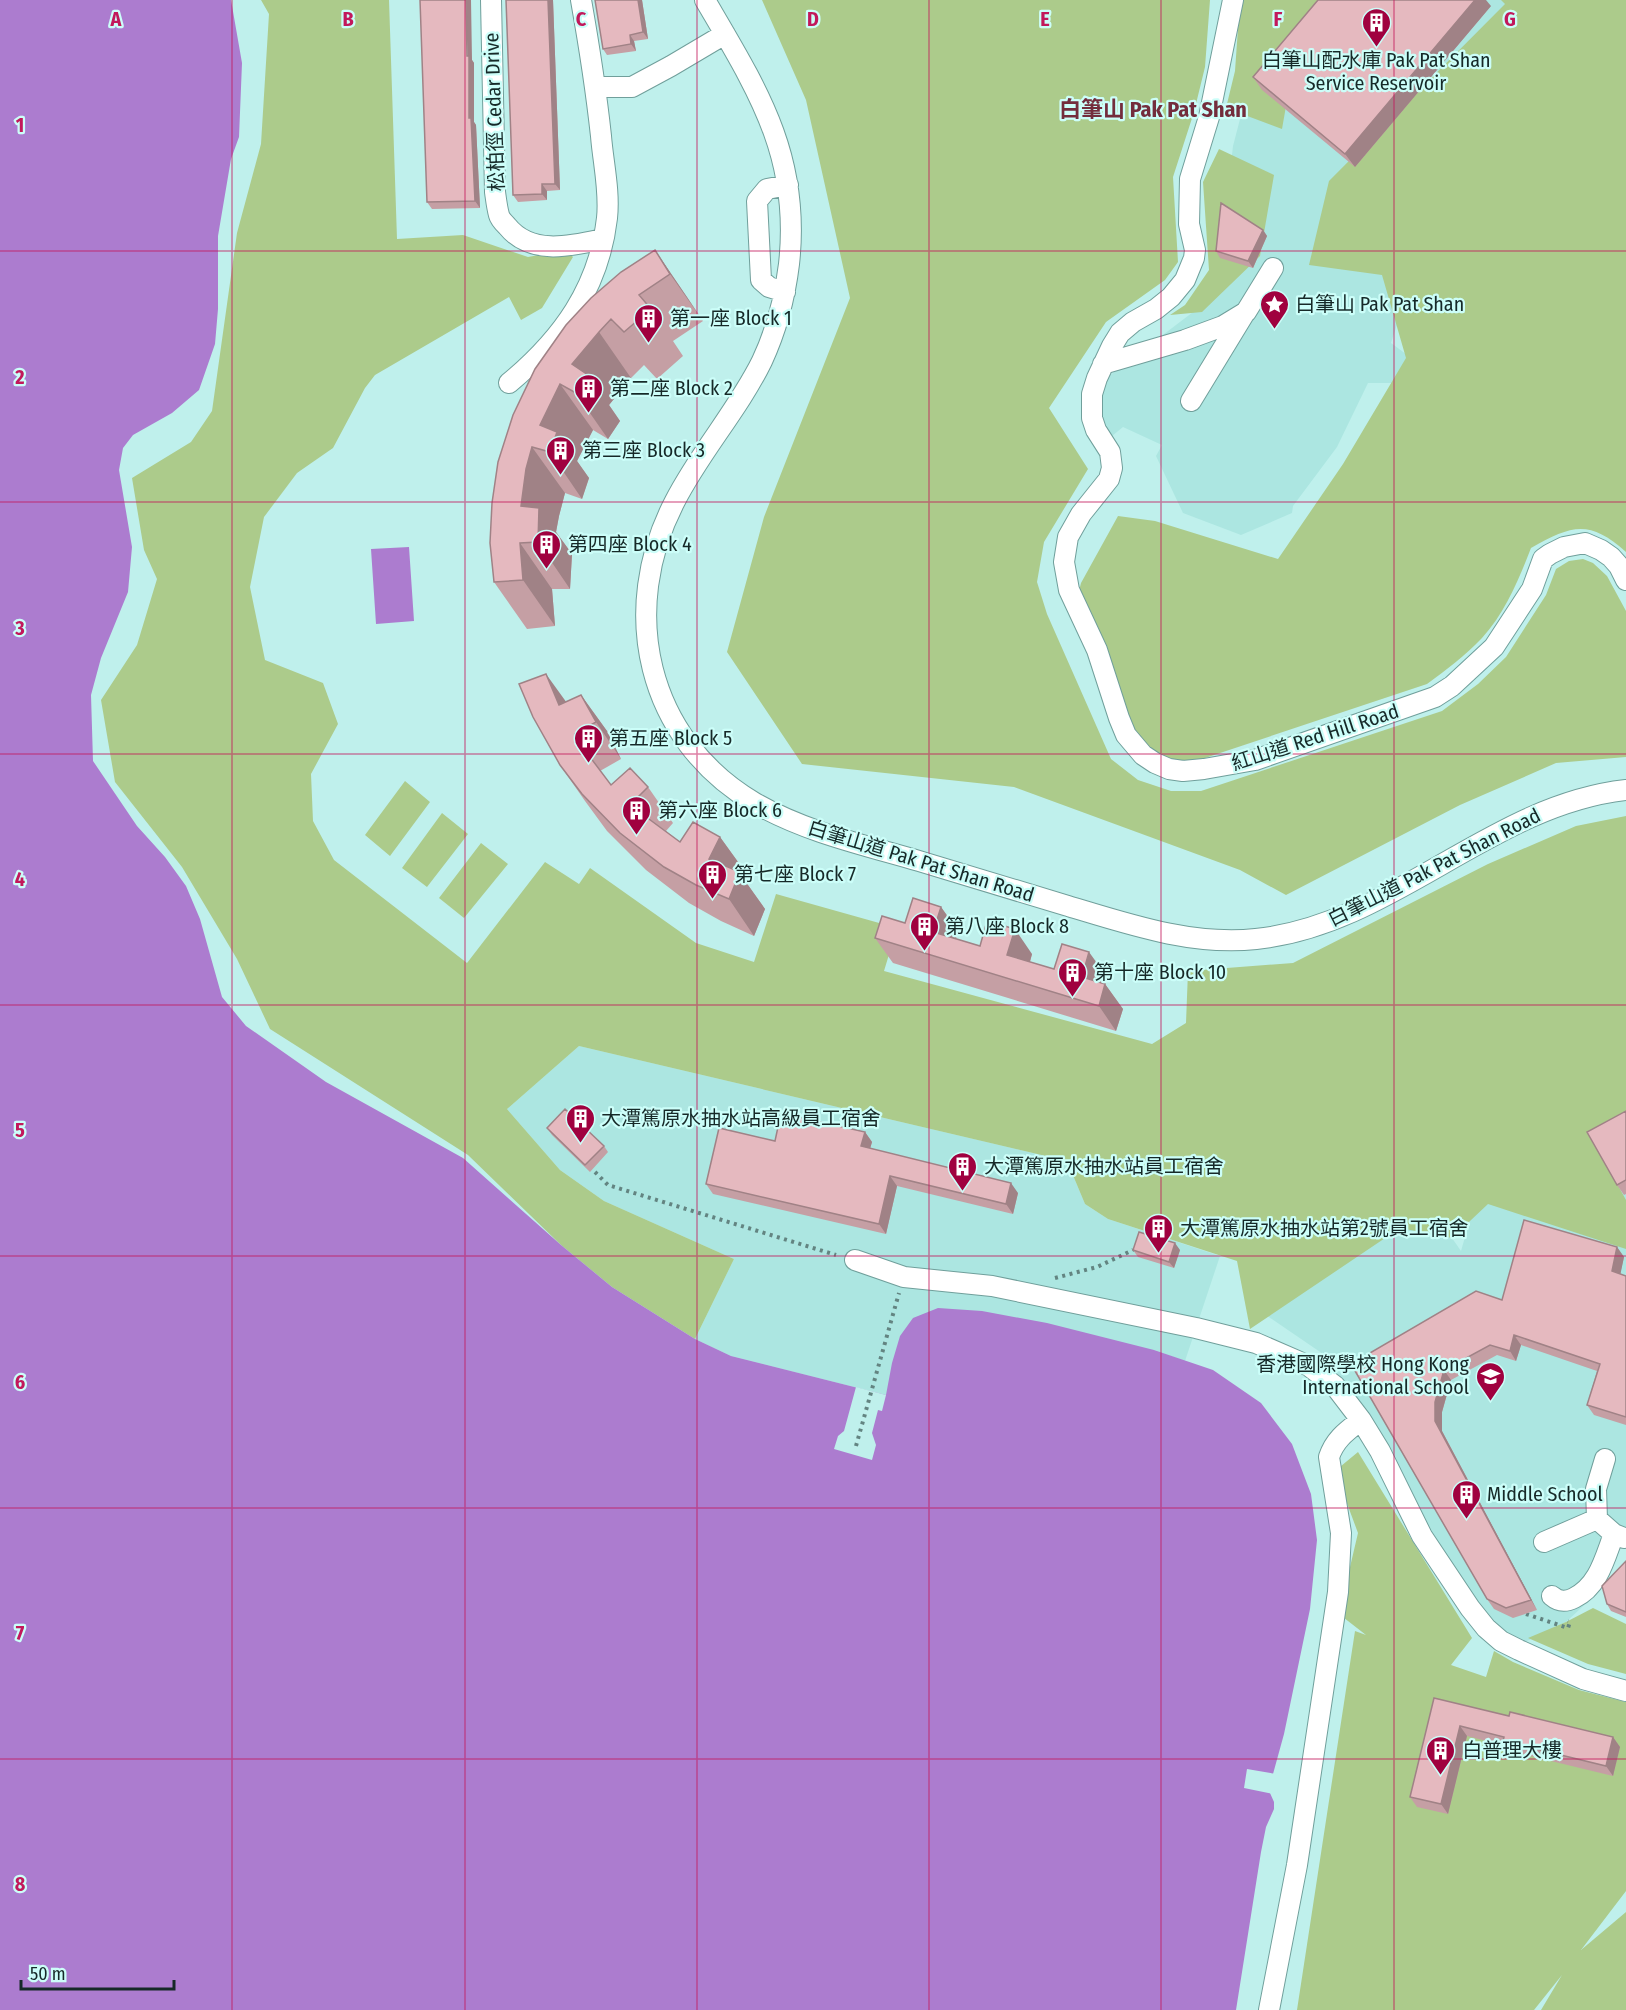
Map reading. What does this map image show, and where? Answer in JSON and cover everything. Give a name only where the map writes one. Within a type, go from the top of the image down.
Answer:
[{"type":"street","name":"松柏徑 Cedar Drive","points":[[491,0],[495,192],[499,217],[512,232],[528,243],[545,246],[564,245],[603,239]]},
{"type":"street","points":[[509,383],[536,360],[566,324],[579,304],[593,273],[603,239],[607,216],[607,193],[596,87],[582,0]]},
{"type":"street","name":"白筆山道 Pak Pat Shan Road","points":[[705,0],[750,76],[771,121],[779,144],[788,185],[791,242],[785,292],[762,361],[690,474],[664,524],[651,564],[646,602],[649,652],[653,672],[666,706],[687,742],[701,760],[736,790],[756,803],[818,831],[1125,923],[1200,938],[1251,940],[1288,934],[1339,917],[1391,892],[1531,817],[1574,801],[1621,791]]},
{"type":"street","name":"紅山道 Red Hill Road","points":[[1233,0],[1209,117],[1190,179],[1190,224],[1195,250],[1191,266],[1185,280],[1167,301],[1120,333],[1102,364],[1092,394],[1091,412],[1096,430],[1110,452],[1112,468],[1109,478],[1072,529],[1064,553],[1064,572],[1069,590],[1102,663],[1122,727],[1137,749],[1161,767],[1183,771],[1256,760],[1435,697],[1452,686],[1494,647],[1532,589],[1543,560],[1564,547],[1585,543],[1601,550],[1619,566],[1626,580]]},
{"type":"street","points":[[596,87],[632,87],[725,34]]},
{"type":"street","points":[[785,292],[768,287],[761,280],[757,201],[767,189],[788,185]]},
{"type":"street","points":[[1191,401],[1273,268]]},
{"type":"street","points":[[1102,364],[1203,334],[1223,326],[1246,312]]},
{"type":"street","points":[[855,1260],[904,1277],[992,1286],[1196,1328],[1256,1343],[1309,1366],[1335,1386],[1361,1420],[1380,1451],[1422,1536],[1486,1628],[1501,1641],[1518,1650],[1583,1679],[1626,1690]]},
{"type":"street","points":[[1269,2010],[1297,1865],[1338,1592],[1341,1533],[1329,1457],[1332,1446],[1339,1437],[1361,1420]]},
{"type":"street","points":[[1597,1519],[1596,1489],[1605,1459]]},
{"type":"street","points":[[1552,1596],[1560,1601],[1568,1600],[1586,1590],[1598,1574],[1620,1536],[1597,1519]]},
{"type":"street","points":[[1545,1542],[1597,1519]]},
{"type":"path","points":[[595,1172],[608,1185],[855,1260]]},
{"type":"path","points":[[1031,1295],[1047,1280],[1097,1268],[1133,1250]]},
{"type":"path","points":[[856,1446],[904,1277]]},
{"type":"path","points":[[1526,1614],[1549,1622]]},
{"type":"shaded area","points":[[0,0],[231,0],[242,63],[239,137],[231,159],[218,236],[218,309],[215,344],[199,390],[172,413],[133,435],[123,448],[119,470],[132,547],[128,592],[101,658],[91,695],[93,761],[137,826],[165,857],[186,886],[200,919],[222,997],[246,1026],[326,1082],[463,1158],[612,1287],[695,1339],[731,1356],[886,1395],[900,1336],[913,1318],[938,1308],[982,1311],[1047,1323],[1154,1350],[1213,1370],[1261,1403],[1292,1444],[1311,1494],[1317,1540],[1310,1609],[1284,1734],[1273,1774],[1270,1793],[1274,1809],[1266,1827],[1261,1852],[1236,2010],[0,2010]]},
{"type":"shaded area","points":[[1248,0],[1520,0],[1411,282],[1391,343],[1414,360],[1399,383],[1368,383],[1337,447],[1293,506],[1292,513],[1241,535],[1183,513],[1156,456],[1162,445],[1123,427],[1112,436],[1103,424],[1100,413],[1104,387],[1109,376],[1197,309],[1220,258],[1233,146],[1251,77]]},
{"type":"shaded area","points":[[409,547],[414,621],[376,624],[371,549]]},
{"type":"shaded area","points":[[579,1046],[1067,1161],[1085,1204],[1108,1219],[1220,1256],[1185,1361],[1154,1350],[886,1395],[731,1356],[695,1339],[734,1259],[604,1201],[560,1170],[507,1109]]},
{"type":"shaded area","name":"香港國際學校 Hong Kong International School","points":[[1626,1073],[1626,1538],[1595,1595],[1566,1622],[1521,1644],[1492,1628],[1434,1542],[1383,1445],[1326,1356],[1260,1311],[1424,1198],[1461,1251],[1485,1167]]},
{"type":"green space","points":[[261,0],[389,0],[397,239],[463,235],[528,257],[566,250],[573,257],[542,308],[521,320],[509,297],[375,375],[365,388],[333,448],[297,473],[264,517],[250,587],[265,660],[323,683],[338,724],[311,774],[313,821],[334,860],[467,963],[545,862],[579,884],[590,868],[696,943],[754,962],[776,894],[897,928],[884,971],[1152,1044],[1186,1023],[1188,971],[1293,963],[1488,864],[1576,826],[1626,816],[1626,1125],[1594,1142],[1626,1200],[1626,1249],[1488,1204],[1452,1238],[1400,1228],[1250,1329],[1237,1261],[1108,1219],[1085,1204],[1067,1161],[579,1046],[507,1109],[560,1170],[604,1201],[734,1259],[695,1339],[612,1287],[561,1245],[468,1155],[270,1029],[237,959],[182,867],[115,782],[101,700],[137,645],[157,579],[144,550],[132,478],[191,442],[212,411],[237,233],[261,144],[269,14]]},
{"type":"green space","points":[[762,0],[1210,0],[1205,67],[1194,112],[1173,177],[1178,262],[1165,280],[1106,322],[1049,408],[1088,469],[1044,542],[1037,582],[1047,614],[1111,759],[1138,780],[1171,791],[1201,791],[1442,711],[1478,684],[1506,657],[1546,595],[1556,569],[1569,561],[1583,559],[1593,563],[1607,576],[1626,611],[1626,757],[1556,763],[1460,805],[1286,895],[1240,870],[1014,787],[802,764],[727,652],[764,517],[850,298],[806,100]]},
{"type":"green space","points":[[1240,0],[1359,0],[1289,89],[1282,129],[1226,108],[1235,71]]},
{"type":"green space","points":[[1501,0],[1626,0],[1626,552],[1613,541],[1590,530],[1569,530],[1558,534],[1531,548],[1511,595],[1498,618],[1482,638],[1427,684],[1196,761],[1171,759],[1157,754],[1135,740],[1076,603],[1081,583],[1118,516],[1155,521],[1278,559],[1343,464],[1406,358],[1382,275],[1309,265],[1329,181],[1505,4]]},
{"type":"green space","points":[[1219,149],[1274,175],[1260,256],[1202,312],[1170,315],[1185,305],[1209,270],[1203,182]]},
{"type":"green space","points":[[405,781],[430,802],[390,856],[365,835]]},
{"type":"green space","points":[[442,813],[468,834],[427,887],[402,868]]},
{"type":"green space","points":[[481,843],[508,864],[464,918],[439,898]]},
{"type":"green space","points":[[1358,1452],[1472,1638],[1451,1665],[1486,1677],[1494,1651],[1513,1662],[1579,1690],[1626,1702],[1626,1891],[1581,1950],[1626,1912],[1626,2010],[1541,2010],[1562,1975],[1534,2010],[1297,2010],[1355,1631],[1366,1635],[1339,1614],[1358,1533],[1335,1471]]},
{"type":"green space","points":[[1593,1608],[1626,1624],[1626,1674],[1588,1664],[1528,1638]]},
{"type":"pier","points":[[856,1387],[886,1395],[882,1411],[878,1410],[872,1433],[876,1445],[872,1460],[834,1449],[838,1436],[844,1431]]},
{"type":"pier","points":[[1247,1769],[1276,1774],[1273,1794],[1244,1788]]},
{"type":"building","points":[[420,0],[466,0],[469,118],[471,118],[475,201],[427,202]]},
{"type":"building","points":[[506,0],[548,0],[555,184],[542,184],[542,194],[513,195]]},
{"type":"building","points":[[595,0],[638,0],[643,32],[630,35],[631,44],[603,49]]},
{"type":"building","name":"白筆山配水庫 Pak Pat Shan Service Reservoir","points":[[1318,0],[1475,0],[1345,154],[1253,77]]},
{"type":"building","points":[[1221,203],[1263,230],[1248,261],[1216,251]]},
{"type":"building","points":[[655,250],[670,274],[639,295],[651,309],[624,332],[611,319],[572,364],[588,375],[576,393],[560,384],[540,425],[557,432],[550,452],[532,447],[526,469],[521,506],[539,508],[538,542],[520,543],[523,580],[494,582],[490,543],[492,503],[498,462],[513,415],[535,369],[566,325],[591,298],[621,272]]},
{"type":"building","points":[[546,674],[559,705],[581,695],[596,722],[575,734],[611,785],[630,768],[648,787],[630,805],[680,842],[693,822],[720,837],[709,859],[740,872],[729,899],[696,885],[664,867],[620,833],[582,794],[560,765],[533,717],[519,684]]},
{"type":"building","points":[[913,898],[941,907],[933,932],[980,946],[987,921],[1015,929],[1007,955],[1054,969],[1062,944],[1089,952],[1082,977],[1105,984],[1099,1006],[875,938],[882,916],[905,923]]},
{"type":"building","name":"大潭篤原水抽水站高級員工宿舍","points":[[565,1109],[604,1146],[585,1165],[547,1128]]},
{"type":"building","points":[[1626,1111],[1626,1180],[1617,1185],[1587,1132]]},
{"type":"building","points":[[781,1113],[865,1132],[861,1146],[1011,1183],[1006,1204],[890,1176],[879,1224],[706,1184],[719,1128],[775,1141]]},
{"type":"building","points":[[1524,1220],[1617,1247],[1612,1271],[1626,1276],[1626,1417],[1587,1405],[1600,1364],[1514,1335],[1510,1351],[1490,1345],[1444,1370],[1435,1402],[1435,1421],[1531,1600],[1506,1608],[1487,1599],[1351,1364],[1476,1291],[1502,1300]]},
{"type":"building","name":"大潭篤原水抽水站第2號員工宿舍","points":[[1139,1232],[1175,1243],[1169,1262],[1133,1250]]},
{"type":"building","points":[[1626,1561],[1626,1612],[1607,1604],[1602,1586]]},
{"type":"building","points":[[1434,1698],[1509,1716],[1510,1712],[1613,1737],[1606,1766],[1503,1741],[1504,1737],[1460,1726],[1441,1804],[1410,1797]]},
{"type":"place","name":"白筆山配水庫 Pak Pat Shan Service Reservoir","points":[[1376,48]]},
{"type":"place","name":"白筆山 Pak Pat Shan","points":[[1274,330]]},
{"type":"place","name":"第一座 Block 1","points":[[649,344]]},
{"type":"place","name":"第二座 Block 2","points":[[589,414]]},
{"type":"place","name":"第三座 Block 3","points":[[561,476]]},
{"type":"place","name":"第四座 Block 4","points":[[547,570]]},
{"type":"place","name":"第五座 Block 5","points":[[588,764]]},
{"type":"place","name":"第六座 Block 6","points":[[637,836]]},
{"type":"place","name":"第七座 Block 7","points":[[713,900]]},
{"type":"place","name":"第八座 Block 8","points":[[924,952]]},
{"type":"place","name":"第十座 Block 10","points":[[1073,998]]},
{"type":"place","name":"大潭篤原水抽水站高級員工宿舍","points":[[580,1144]]},
{"type":"place","name":"大潭篤原水抽水站員工宿舍","points":[[963,1192]]},
{"type":"place","name":"大潭篤原水抽水站第2號員工宿舍","points":[[1159,1254]]},
{"type":"place","name":"香港國際學校 Hong Kong International School","points":[[1490,1402]]},
{"type":"place","name":"Middle School","points":[[1466,1520]]},
{"type":"place","name":"白普理大樓","points":[[1441,1776]]},
{"type":"district","name":"白筆山 Pak Pat Shan","points":[[1153,109]]}]
